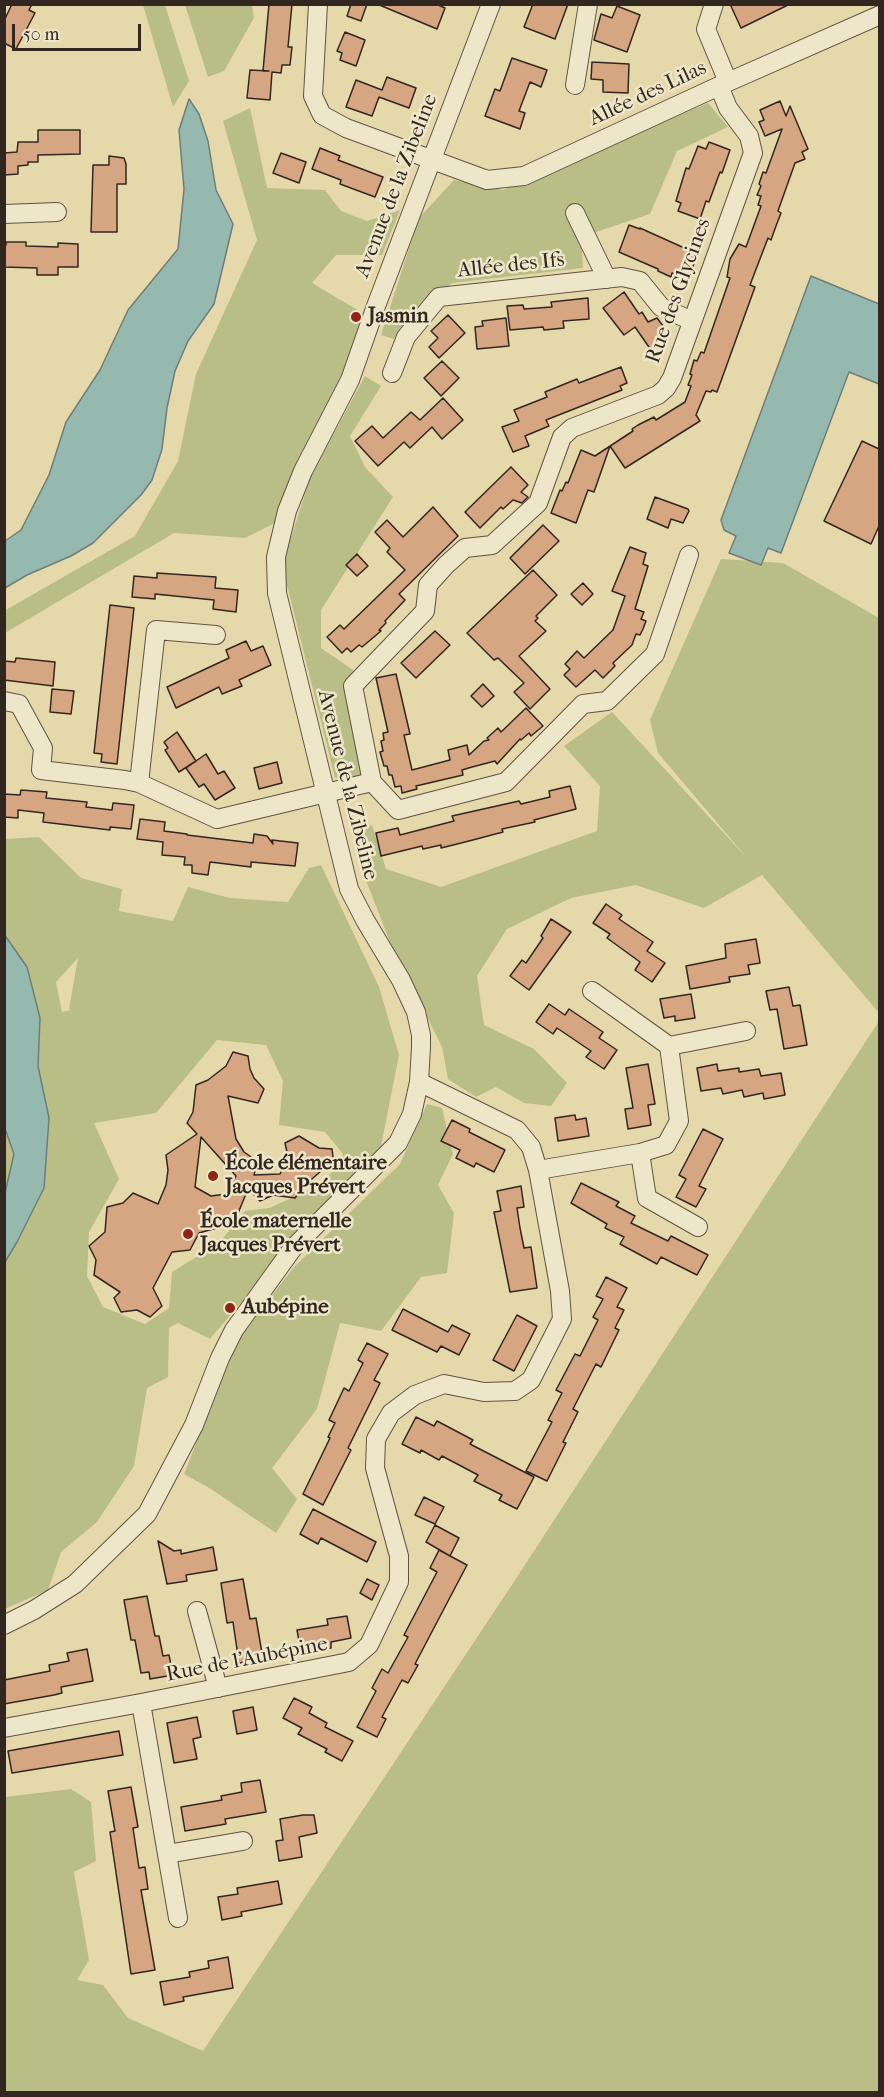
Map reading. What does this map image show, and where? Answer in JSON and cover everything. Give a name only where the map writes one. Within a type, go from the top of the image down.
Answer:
[{"type":"street","name":"Allée des Lilas","points":[[318,4],[313,96],[321,115],[346,128],[487,180],[524,176],[879,15]]},
{"type":"street","name":"Avenue de la Zibeline","points":[[4,1625],[34,1610],[75,1584],[147,1515],[194,1425],[220,1358],[234,1330],[293,1248],[398,1143],[412,1114],[419,1082],[421,1035],[416,1012],[401,980],[349,889],[277,593],[276,557],[291,501],[303,471],[350,381],[376,306],[491,4]]},
{"type":"street","points":[[575,85],[588,4]]},
{"type":"street","name":"Rue des Glycines","points":[[372,782],[353,686],[425,610],[428,585],[465,548],[492,545],[538,503],[562,437],[572,428],[658,395],[666,388],[753,153],[749,136],[728,108],[706,29],[714,4]]},
{"type":"street","points":[[4,214],[57,212]]},
{"type":"street","name":"Allée des Ifs","points":[[575,213],[607,279]]},
{"type":"street","name":"Allée des Ifs","points":[[392,373],[406,337],[439,297],[622,277],[640,281],[661,307],[692,321]]},
{"type":"street","points":[[4,701],[19,704],[43,748],[41,770],[139,783],[217,819],[372,782],[398,810],[506,782],[583,704],[607,701],[655,654],[689,555]]},
{"type":"street","points":[[139,783],[156,630],[216,634]]},
{"type":"street","points":[[538,1170],[640,1153],[666,1145],[680,1121],[669,1046],[592,991]]},
{"type":"street","points":[[669,1046],[746,1031]]},
{"type":"street","name":"Rue de l'Aubépine","points":[[4,1728],[349,1662],[369,1645],[399,1582],[399,1556],[375,1468],[376,1439],[391,1413],[415,1395],[444,1384],[484,1392],[515,1391],[531,1380],[562,1319],[560,1291],[538,1170],[531,1147],[518,1130],[419,1082]]},
{"type":"street","points":[[640,1153],[647,1198],[698,1227]]},
{"type":"street","points":[[197,1611],[218,1688]]},
{"type":"street","points":[[141,1703],[178,1918]]},
{"type":"street","points":[[167,1854],[243,1841]]},
{"type":"green space","points":[[143,5],[165,5],[189,81],[173,107]]},
{"type":"green space","points":[[185,5],[252,5],[254,18],[224,71],[208,77]]},
{"type":"green space","points":[[708,103],[728,127],[677,151],[650,214],[581,237],[583,268],[452,283],[400,328],[394,339],[381,335],[419,218],[454,180],[503,190]]},
{"type":"green space","points":[[250,108],[267,188],[325,190],[341,211],[367,221],[400,210],[382,255],[336,255],[312,283],[366,315],[328,412],[275,523],[245,538],[174,533],[5,633],[4,611],[135,536],[178,461],[196,374],[257,240],[223,121]]},
{"type":"green space","points":[[365,376],[381,386],[350,436],[365,467],[393,497],[321,610],[321,648],[353,670],[363,776],[335,778],[282,565],[311,476]]},
{"type":"green space","points":[[721,559],[783,563],[879,618],[879,1013],[762,875],[704,908],[636,885],[571,898],[507,929],[477,976],[484,1025],[534,1049],[567,1083],[551,1106],[524,1103],[496,1087],[476,1097],[448,1079],[442,1047],[392,947],[360,865],[353,830],[372,825],[386,869],[441,887],[597,831],[600,786],[564,746],[612,712],[747,858],[658,753],[650,720]]},
{"type":"green space","points":[[4,837],[6,839],[39,837],[81,878],[122,889],[119,911],[173,921],[188,887],[230,898],[288,902],[309,868],[321,865],[379,987],[399,1055],[381,1146],[340,1196],[262,1278],[210,1339],[178,1323],[169,1328],[168,1377],[147,1388],[134,1466],[97,1522],[61,1552],[48,1590],[5,1609]],"holes":[[[78,958],[69,1009],[71,1010],[62,1012],[56,982]],[[217,1040],[266,1045],[283,1081],[279,1125],[325,1132],[343,1154],[341,1165],[312,1189],[269,1208],[245,1211],[219,1243],[172,1272],[169,1308],[145,1324],[103,1307],[87,1276],[89,1232],[119,1179],[94,1123],[156,1113]]]},
{"type":"green space","points":[[879,1021],[879,2092],[5,2092],[5,1797],[71,1789],[91,1802],[96,1861],[74,1872],[89,1960],[77,1980],[103,1985],[128,2018],[203,2051],[519,1574]]},
{"type":"green space","points":[[427,1104],[442,1108],[453,1154],[438,1185],[454,1213],[447,1273],[421,1277],[381,1331],[340,1323],[317,1409],[272,1468],[297,1499],[276,1533],[211,1489],[184,1474],[237,1339],[295,1266],[400,1164]]},
{"type":"water","points":[[189,99],[199,114],[208,141],[216,190],[233,224],[214,304],[188,341],[175,371],[167,408],[162,449],[152,480],[141,495],[93,543],[5,588],[5,541],[21,530],[49,475],[66,422],[100,370],[128,310],[178,249],[184,189],[179,130]]},
{"type":"water","points":[[811,276],[879,304],[879,384],[849,372],[781,553],[768,548],[761,565],[729,553],[736,536],[724,530],[721,520]]},
{"type":"water","points":[[4,934],[27,967],[40,1018],[38,1066],[49,1118],[44,1188],[5,1262],[5,1193],[14,1154],[4,1126]]},
{"type":"building","points":[[12,4],[32,4],[29,10],[35,13],[16,49],[4,43],[4,21]]},
{"type":"building","points":[[269,4],[292,4],[288,47],[292,47],[290,65],[282,65],[281,73],[272,72],[270,100],[247,98],[250,70],[263,71]]},
{"type":"building","points":[[351,4],[367,4],[361,21],[347,16]]},
{"type":"building","points":[[377,4],[436,4],[445,8],[437,29]]},
{"type":"building","points":[[533,4],[568,4],[555,39],[524,27]]},
{"type":"building","points":[[730,4],[790,4],[741,28]]},
{"type":"building","points":[[617,6],[640,15],[627,52],[594,40],[601,14],[612,18]]},
{"type":"building","points":[[345,32],[365,40],[356,66],[340,60],[342,53],[337,51]]},
{"type":"building","points":[[512,58],[547,70],[541,87],[530,82],[519,111],[525,113],[520,129],[485,116],[495,89],[500,91]]},
{"type":"building","points":[[592,62],[629,64],[628,93],[603,92],[603,80],[591,79]]},
{"type":"building","points":[[387,77],[416,88],[409,108],[379,97],[372,116],[346,107],[356,80],[382,90]]},
{"type":"building","points":[[780,101],[786,116],[790,106],[808,149],[802,152],[805,159],[795,163],[778,211],[781,213],[771,240],[768,238],[750,285],[755,287],[717,392],[706,391],[696,415],[700,421],[625,468],[610,446],[633,431],[632,429],[638,425],[654,417],[656,420],[685,402],[691,386],[688,385],[694,360],[697,361],[701,352],[704,353],[730,278],[727,277],[730,259],[739,244],[746,247],[761,206],[758,205],[761,196],[757,195],[761,186],[759,184],[763,172],[766,173],[782,129],[765,136],[759,122],[764,120],[760,110]]},
{"type":"building","points":[[38,130],[80,130],[80,154],[38,155],[38,162],[28,162],[28,165],[18,166],[18,174],[4,175],[4,153],[17,152],[18,142],[38,142]]},
{"type":"building","points":[[709,142],[730,150],[722,173],[720,172],[709,202],[706,201],[700,219],[678,211],[681,203],[676,201],[686,168],[689,169],[698,146],[706,149]]},
{"type":"building","points":[[320,148],[340,156],[338,160],[383,177],[375,197],[340,184],[341,180],[312,169]]},
{"type":"building","points":[[281,153],[306,162],[299,183],[273,173]]},
{"type":"building","points":[[109,156],[124,158],[126,164],[126,184],[117,184],[117,232],[91,232],[93,165],[109,165]]},
{"type":"building","points":[[629,225],[691,251],[690,255],[696,258],[688,280],[672,273],[671,277],[619,252]]},
{"type":"building","points":[[6,242],[26,242],[26,246],[58,247],[58,243],[78,244],[78,267],[58,267],[58,275],[37,275],[37,268],[4,267]]},
{"type":"building","points":[[624,292],[639,314],[642,312],[648,322],[657,318],[670,335],[651,350],[635,327],[624,335],[603,308]]},
{"type":"building","points":[[588,298],[589,319],[563,321],[564,328],[510,330],[507,306],[523,305],[524,309],[552,307],[551,302]]},
{"type":"building","points":[[448,315],[465,333],[439,358],[429,347],[438,338],[431,331]]},
{"type":"building","points":[[506,318],[509,346],[477,349],[475,327],[483,326],[482,321]]},
{"type":"building","points":[[442,361],[459,378],[441,396],[424,378]]},
{"type":"building","points":[[621,367],[627,383],[620,386],[622,390],[546,420],[549,426],[525,436],[529,446],[513,452],[502,427],[519,421],[514,410],[547,397],[545,392],[577,379],[579,383]]},
{"type":"building","points":[[443,398],[463,420],[442,439],[432,427],[410,448],[404,442],[378,466],[355,441],[372,426],[383,438],[411,412],[420,420]]},
{"type":"building","points":[[862,441],[879,449],[879,526],[871,544],[824,521]]},
{"type":"building","points":[[610,446],[594,492],[588,490],[576,523],[551,513],[560,490],[562,491],[566,482],[568,483],[581,450],[595,456]]},
{"type":"building","points":[[511,467],[528,485],[521,492],[528,497],[522,503],[513,500],[503,509],[501,507],[480,528],[465,512]]},
{"type":"building","points":[[655,497],[688,509],[683,523],[671,519],[668,528],[647,519]]},
{"type":"building","points":[[433,507],[458,536],[399,594],[405,600],[385,621],[386,623],[379,630],[381,631],[362,647],[359,645],[351,652],[347,648],[342,653],[327,637],[340,625],[344,629],[405,570],[387,552],[390,548],[375,532],[387,520],[403,537]]},
{"type":"building","points":[[543,525],[559,541],[525,574],[510,558]]},
{"type":"building","points":[[630,547],[646,553],[643,564],[648,566],[635,609],[644,612],[641,619],[646,621],[643,629],[640,635],[636,634],[632,645],[613,663],[615,666],[603,678],[595,670],[576,687],[564,675],[570,669],[565,664],[577,651],[584,658],[613,630],[625,596],[612,591]]},
{"type":"building","points":[[357,554],[368,566],[357,576],[346,565]]},
{"type":"building","points":[[533,570],[557,595],[536,616],[538,618],[535,621],[546,631],[519,656],[550,689],[530,709],[514,692],[524,683],[498,658],[494,660],[467,633]]},
{"type":"building","points":[[157,573],[216,577],[215,588],[238,590],[236,612],[213,609],[214,600],[155,594],[155,599],[132,597],[134,576],[157,578]]},
{"type":"building","points":[[583,583],[593,594],[582,605],[571,594]]},
{"type":"building","points":[[110,605],[134,608],[117,764],[101,762],[102,754],[94,753]]},
{"type":"building","points":[[435,631],[450,645],[416,678],[401,663]]},
{"type":"building","points":[[246,641],[251,651],[263,646],[271,665],[239,680],[242,686],[222,694],[219,687],[176,708],[167,687],[229,658],[226,650]]},
{"type":"building","points":[[16,658],[55,662],[53,686],[4,680],[4,661],[15,662]]},
{"type":"building","points":[[396,674],[410,734],[404,735],[412,770],[450,760],[448,750],[467,745],[469,755],[484,741],[489,740],[487,738],[498,728],[501,732],[526,708],[543,726],[531,736],[529,733],[520,739],[497,764],[495,761],[462,770],[463,775],[416,786],[417,789],[402,793],[401,786],[395,787],[392,775],[389,775],[387,766],[384,766],[380,752],[383,751],[381,741],[384,740],[383,733],[388,732],[376,678]]},
{"type":"building","points":[[483,684],[494,696],[482,707],[471,696]]},
{"type":"building","points":[[52,689],[74,691],[71,714],[50,712]]},
{"type":"building","points":[[177,732],[196,761],[179,772],[165,750],[168,748],[164,742]]},
{"type":"building","points":[[206,754],[218,774],[224,771],[235,788],[215,800],[204,784],[199,787],[186,768]]},
{"type":"building","points":[[277,762],[282,783],[259,789],[254,768]]},
{"type":"building","points":[[570,786],[576,809],[534,820],[535,822],[502,829],[503,832],[441,848],[441,845],[423,849],[422,846],[381,856],[376,833],[398,828],[400,835],[454,821],[452,816],[519,801],[521,804],[550,797],[549,791]]},
{"type":"building","points":[[21,790],[47,792],[46,798],[87,802],[86,807],[112,810],[113,803],[134,805],[131,829],[110,827],[110,830],[43,822],[44,813],[18,810],[18,818],[4,817],[4,794],[20,795]]},
{"type":"building","points":[[140,819],[165,822],[164,831],[187,835],[253,843],[254,834],[267,836],[273,844],[272,840],[298,843],[295,866],[251,862],[251,867],[210,862],[208,875],[192,873],[192,865],[184,865],[185,857],[162,855],[163,842],[137,839]]},
{"type":"building","points":[[606,904],[622,915],[619,919],[653,942],[647,951],[665,963],[652,982],[635,970],[640,962],[607,938],[610,934],[593,923]]},
{"type":"building","points":[[551,919],[571,932],[529,990],[510,976],[522,960],[526,963],[543,938],[541,936]]},
{"type":"building","points":[[756,939],[760,963],[748,965],[750,974],[729,977],[730,982],[690,989],[686,966],[726,958],[725,944]]},
{"type":"building","points":[[789,987],[793,1006],[800,1005],[807,1045],[784,1049],[777,1009],[770,1010],[766,991]]},
{"type":"building","points":[[691,994],[695,1018],[675,1021],[675,1016],[664,1018],[660,999]]},
{"type":"building","points":[[549,1004],[565,1015],[569,1009],[603,1032],[599,1038],[617,1050],[604,1069],[586,1057],[591,1051],[557,1028],[553,1034],[536,1022]]},
{"type":"building","points":[[233,1052],[248,1056],[254,1078],[264,1089],[258,1103],[228,1096],[236,1139],[244,1152],[257,1161],[254,1175],[280,1174],[288,1157],[285,1143],[299,1136],[319,1148],[332,1149],[334,1165],[321,1171],[304,1186],[295,1198],[273,1195],[260,1201],[248,1189],[234,1223],[199,1233],[190,1250],[172,1252],[153,1288],[162,1306],[150,1317],[137,1310],[121,1312],[114,1298],[120,1292],[94,1275],[96,1260],[89,1246],[105,1232],[107,1207],[123,1203],[133,1193],[158,1204],[166,1185],[168,1170],[166,1155],[197,1134],[187,1123],[193,1112],[196,1085],[208,1080],[226,1066]],"holes":[[[201,1137],[236,1176],[226,1194],[211,1196],[195,1187]]]},
{"type":"building","points":[[648,1064],[655,1104],[648,1105],[651,1125],[628,1129],[625,1109],[633,1108],[626,1068]]},
{"type":"building","points":[[717,1064],[718,1071],[739,1068],[739,1072],[759,1069],[761,1076],[781,1073],[785,1095],[764,1099],[763,1093],[744,1097],[742,1090],[723,1094],[721,1088],[701,1091],[697,1068]]},
{"type":"building","points":[[575,1115],[576,1120],[586,1118],[589,1136],[558,1141],[555,1118]]},
{"type":"building","points":[[452,1120],[470,1129],[469,1132],[505,1150],[494,1172],[476,1163],[474,1167],[456,1158],[460,1150],[441,1141]]},
{"type":"building","points":[[703,1129],[723,1139],[699,1186],[706,1189],[696,1207],[676,1197],[686,1179],[679,1175]]},
{"type":"building","points":[[581,1183],[619,1202],[616,1206],[635,1216],[631,1223],[668,1241],[671,1236],[708,1255],[697,1275],[661,1257],[657,1264],[620,1244],[624,1237],[605,1228],[607,1224],[571,1203]]},
{"type":"building","points":[[521,1186],[524,1207],[517,1208],[520,1228],[524,1248],[531,1247],[537,1288],[510,1292],[494,1212],[501,1211],[497,1191]]},
{"type":"building","points":[[606,1277],[627,1288],[617,1307],[624,1310],[615,1328],[619,1330],[601,1367],[596,1364],[573,1409],[578,1412],[547,1481],[526,1471],[552,1422],[548,1420],[562,1393],[556,1390],[575,1354],[580,1356],[598,1320],[593,1317],[603,1299],[596,1296]]},
{"type":"building","points":[[403,1309],[448,1332],[452,1325],[470,1334],[459,1355],[441,1346],[437,1352],[392,1330]]},
{"type":"building","points":[[517,1315],[537,1326],[514,1371],[493,1360]]},
{"type":"building","points":[[367,1343],[388,1354],[374,1380],[380,1383],[348,1448],[351,1450],[323,1505],[303,1494],[330,1438],[328,1437],[335,1423],[329,1420],[344,1388],[349,1391],[363,1363],[358,1360]]},
{"type":"building","points":[[416,1417],[434,1426],[437,1421],[473,1440],[470,1444],[534,1477],[517,1509],[499,1500],[502,1495],[474,1481],[478,1475],[442,1456],[439,1460],[421,1450],[420,1453],[402,1444]]},
{"type":"building","points":[[424,1497],[444,1507],[435,1524],[415,1515]]},
{"type":"building","points":[[313,1509],[376,1542],[367,1562],[321,1538],[318,1544],[300,1534]]},
{"type":"building","points":[[435,1525],[459,1538],[450,1556],[426,1542]]},
{"type":"building","points":[[158,1541],[174,1551],[181,1550],[181,1554],[213,1547],[217,1570],[186,1575],[187,1581],[167,1584]]},
{"type":"building","points":[[439,1550],[467,1565],[415,1664],[418,1665],[408,1683],[402,1680],[382,1717],[386,1719],[377,1737],[357,1727],[376,1691],[372,1688],[382,1669],[388,1673],[408,1637],[404,1635],[437,1572],[430,1568]]},
{"type":"building","points":[[243,1579],[250,1619],[256,1618],[263,1659],[239,1663],[233,1622],[227,1623],[221,1583]]},
{"type":"building","points":[[367,1579],[379,1585],[372,1600],[360,1593]]},
{"type":"building","points":[[147,1596],[155,1636],[159,1636],[163,1656],[169,1655],[173,1675],[150,1679],[149,1672],[141,1673],[135,1640],[131,1640],[124,1600]]},
{"type":"building","points":[[347,1616],[351,1638],[331,1642],[331,1648],[301,1652],[297,1630],[328,1625],[327,1619]]},
{"type":"building","points":[[87,1649],[93,1681],[61,1687],[62,1693],[4,1704],[4,1680],[50,1671],[49,1665],[69,1661],[67,1653]]},
{"type":"building","points":[[294,1698],[312,1707],[309,1713],[327,1723],[325,1727],[353,1741],[342,1761],[325,1752],[327,1749],[298,1734],[302,1728],[283,1718]]},
{"type":"building","points":[[253,1707],[257,1730],[237,1734],[233,1711]]},
{"type":"building","points":[[197,1717],[201,1737],[193,1739],[197,1759],[174,1763],[167,1723]]},
{"type":"building","points":[[119,1731],[123,1755],[12,1773],[8,1751]]},
{"type":"building","points":[[260,1780],[266,1812],[225,1819],[226,1824],[185,1831],[181,1807],[222,1800],[221,1796],[242,1792],[241,1783]]},
{"type":"building","points":[[131,1787],[138,1827],[133,1828],[139,1868],[145,1867],[148,1889],[141,1890],[155,1970],[131,1974],[110,1832],[115,1831],[108,1791]]},
{"type":"building","points":[[314,1815],[317,1833],[299,1837],[302,1857],[279,1861],[276,1841],[283,1840],[280,1819]]},
{"type":"building","points":[[278,1881],[282,1904],[241,1912],[242,1916],[222,1920],[218,1897],[238,1894],[237,1888]]},
{"type":"building","points":[[228,1957],[233,1988],[183,1997],[184,2001],[164,2005],[160,1982],[190,1977],[189,1972],[209,1968],[208,1961]]},
{"type":"place","name":"Jasmin","points":[[356,317]]},
{"type":"place","name":"École élémentaire Jacques Prévert","points":[[213,1176]]},
{"type":"place","name":"École maternelle Jacques Prévert","points":[[188,1234]]},
{"type":"place","name":"Aubépine","points":[[230,1308]]}]
